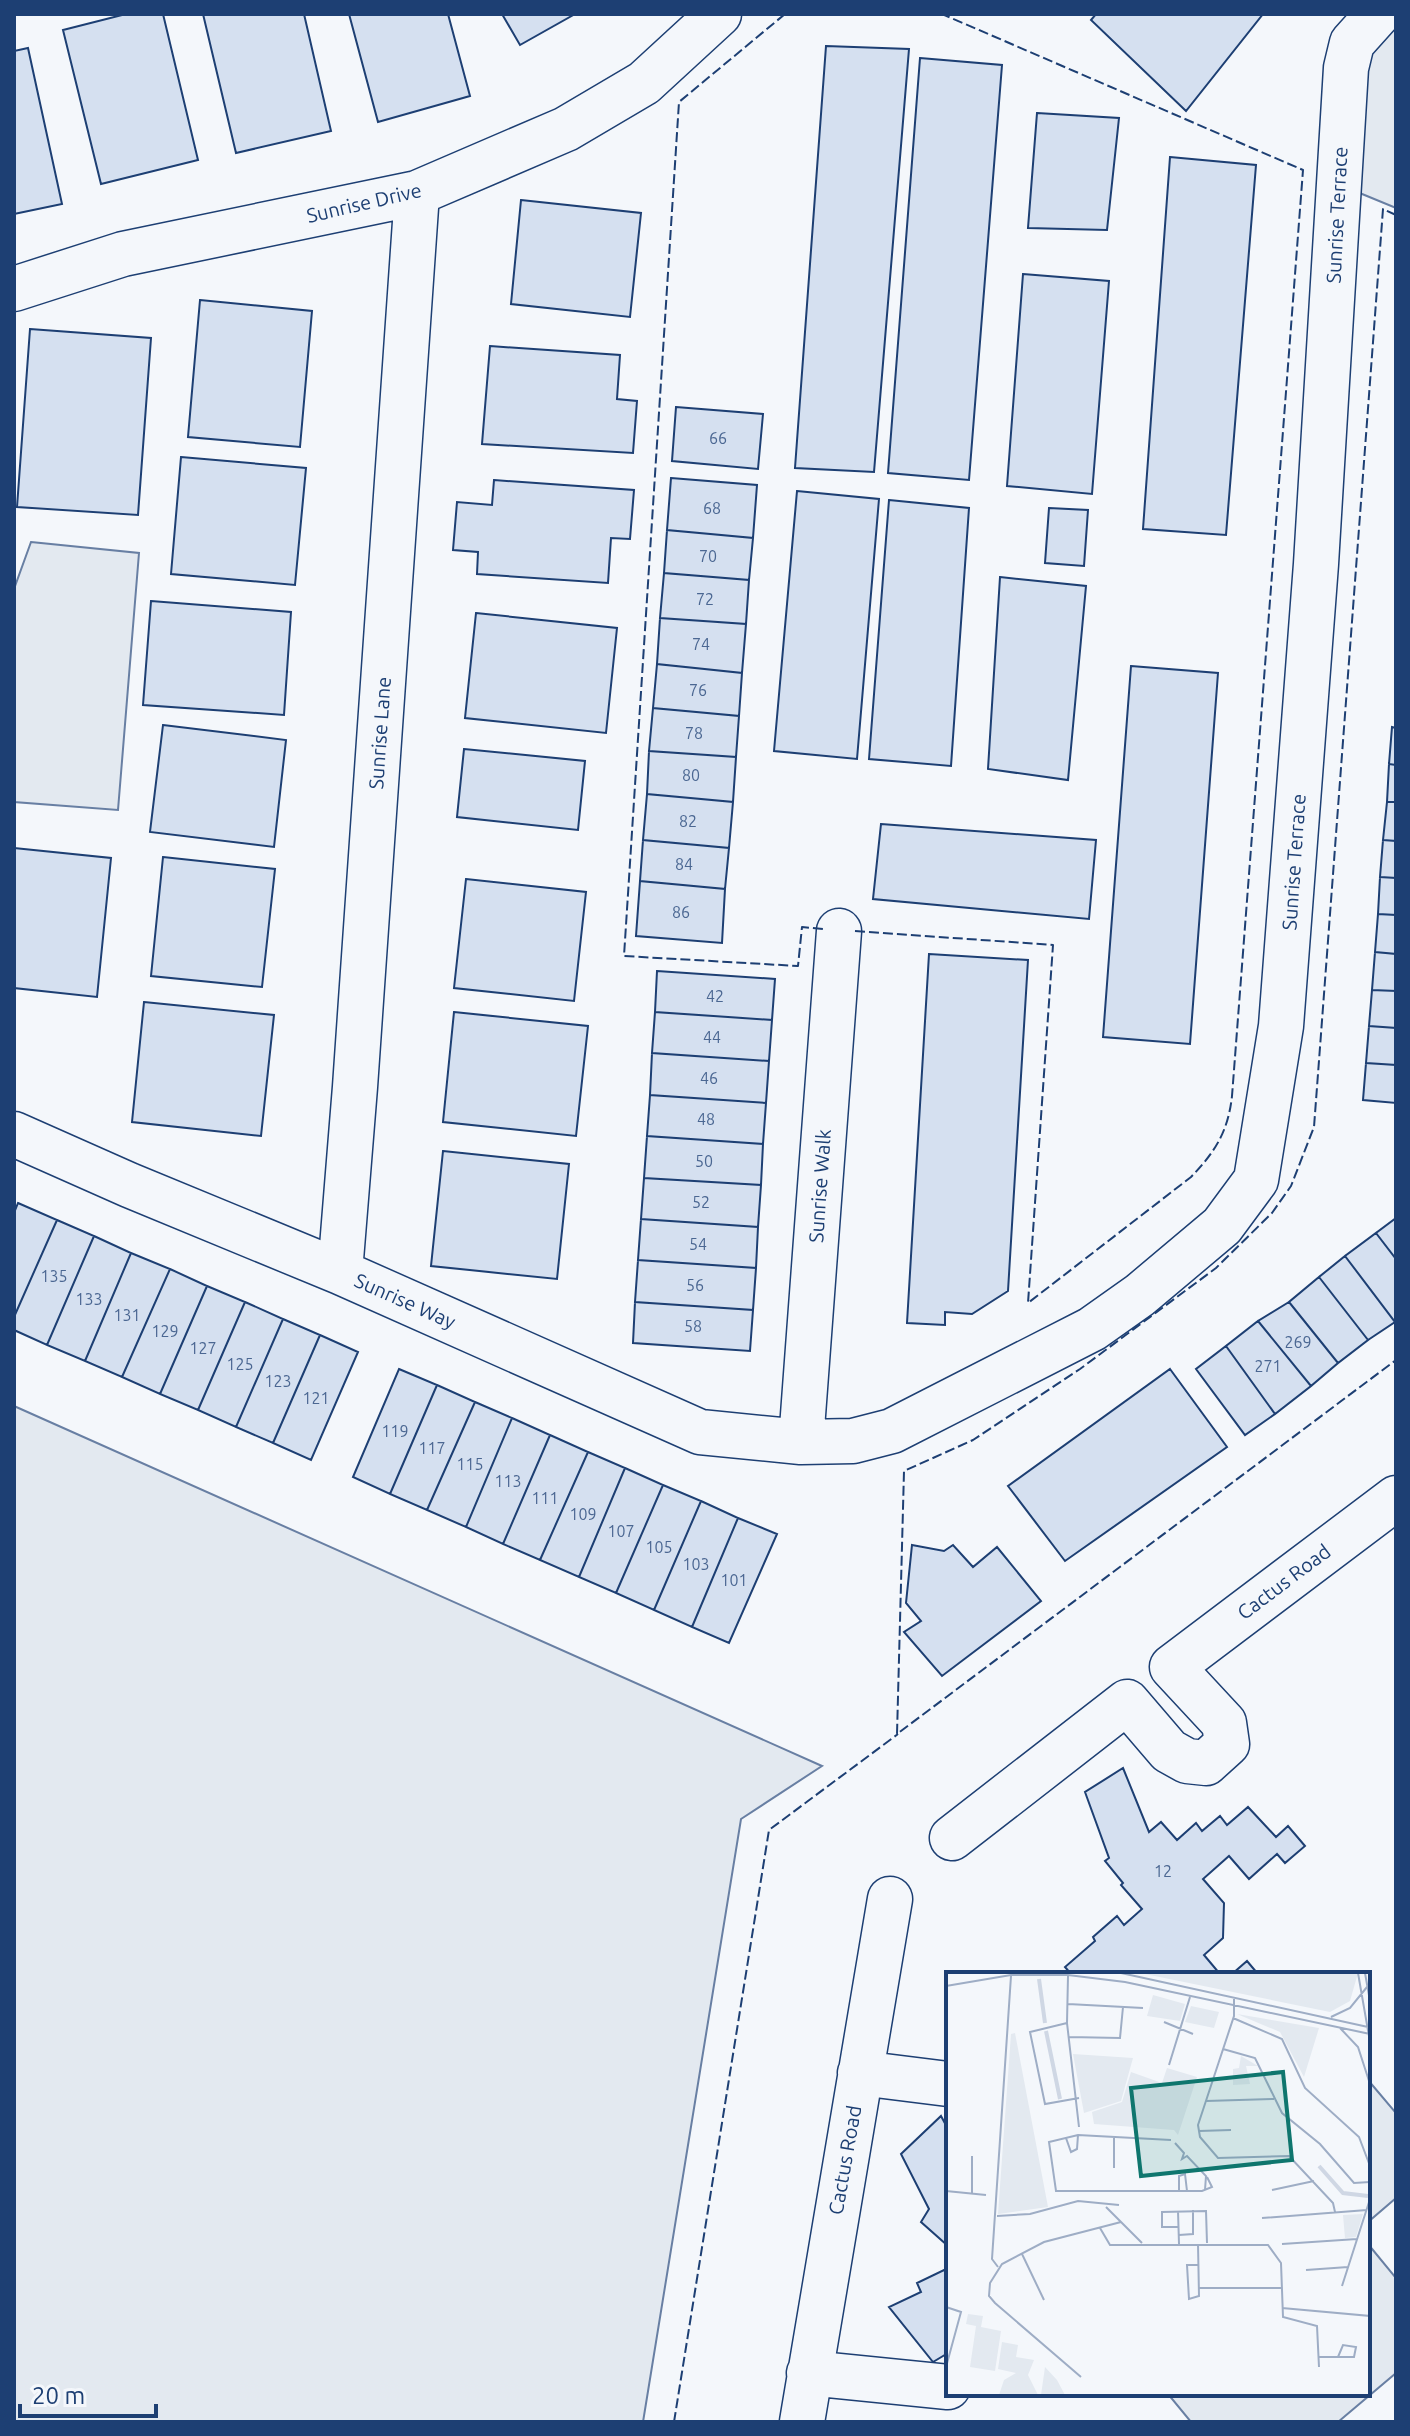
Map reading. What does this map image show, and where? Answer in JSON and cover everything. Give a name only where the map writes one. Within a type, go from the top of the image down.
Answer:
[{"type":"street","name":"Sunrise Drive","points":[[14,289],[123,254],[417,193],[566,129],[644,83],[719,14]]},
{"type":"street","name":"Sunrise Terrace","points":[[801,1442],[853,1441],[892,1431],[1092,1329],[1140,1295],[1222,1226],[1256,1180],[1281,1026],[1316,564],[1346,68],[1352,43],[1378,14]]},
{"type":"street","name":"Sunrise Lane","points":[[340,1272],[417,193]]},
{"type":"street","name":"Sunrise Walk","points":[[801,1442],[839,931]]},
{"type":"street","name":"Sunrise Way","points":[[14,1134],[340,1272],[700,1432],[801,1442]]},
{"type":"street","name":"Cactus Road","points":[[952,1838],[1127,1702],[1169,1751],[1187,1761],[1206,1763],[1217,1755],[1227,1744],[1224,1723],[1172,1667],[1396,1498]]},
{"type":"street","name":"Cactus Road","points":[[802,2422],[890,1899]]},
{"type":"street","points":[[860,2073],[946,2084]]},
{"type":"street","points":[[809,2373],[946,2387]]},
{"type":"shaded area","points":[[1396,26],[1396,208],[1350,189],[1370,50]]},
{"type":"shaded area","points":[[31,542],[139,553],[118,810],[14,802],[14,589]]},
{"type":"shaded area","points":[[14,1406],[822,1766],[741,1819],[643,2422],[14,2422]]},
{"type":"shaded area","points":[[1370,2082],[1396,2113],[1396,2198],[1370,2220]]},
{"type":"shaded area","points":[[1370,2246],[1396,2278],[1396,2373],[1370,2395]]},
{"type":"shaded area","points":[[1170,2396],[1369,2396],[1338,2422],[1191,2422]]},
{"type":"building","points":[[126,14],[163,14],[198,160],[101,184],[63,30]]},
{"type":"building","points":[[203,14],[304,14],[331,131],[236,153]]},
{"type":"building","points":[[349,14],[448,14],[470,96],[378,122]]},
{"type":"building","points":[[502,14],[575,14],[520,45]]},
{"type":"building","points":[[1096,14],[1263,14],[1186,111],[1091,20]]},
{"type":"building","points":[[826,46],[909,49],[874,472],[795,468]]},
{"type":"building","points":[[28,48],[62,204],[14,214],[14,51]]},
{"type":"building","points":[[920,58],[1002,65],[969,480],[888,473]]},
{"type":"building","points":[[1037,113],[1119,118],[1107,230],[1028,228]]},
{"type":"building","points":[[1170,157],[1256,165],[1226,535],[1143,529]]},
{"type":"building","points":[[521,200],[641,213],[630,317],[511,304]]},
{"type":"building","points":[[1023,274],[1109,281],[1092,494],[1007,486]]},
{"type":"building","points":[[200,300],[312,311],[300,447],[188,437]]},
{"type":"building","points":[[30,329],[151,338],[138,515],[17,507]]},
{"type":"building","points":[[490,346],[620,355],[617,399],[637,401],[633,453],[482,444]]},
{"type":"building","points":[[676,407],[763,414],[758,469],[672,461]]},
{"type":"building","points":[[181,457],[306,468],[295,585],[171,574]]},
{"type":"building","points":[[671,478],[757,485],[753,538],[667,530]]},
{"type":"building","points":[[494,480],[634,490],[630,539],[611,538],[608,583],[477,574],[478,552],[453,550],[457,502],[492,505]]},
{"type":"building","points":[[797,491],[879,499],[857,759],[774,751]]},
{"type":"building","points":[[889,500],[969,508],[951,766],[869,759]]},
{"type":"building","points":[[1049,508],[1088,510],[1084,566],[1045,563]]},
{"type":"building","points":[[667,530],[753,538],[749,580],[664,573]]},
{"type":"building","points":[[664,573],[749,580],[746,624],[660,618]]},
{"type":"building","points":[[1000,577],[1086,586],[1068,780],[988,769]]},
{"type":"building","points":[[151,601],[291,612],[284,715],[143,705]]},
{"type":"building","points":[[476,613],[617,628],[606,733],[465,718]]},
{"type":"building","points":[[660,618],[746,624],[742,673],[657,664]]},
{"type":"building","points":[[657,664],[742,673],[739,716],[653,708]]},
{"type":"building","points":[[1131,666],[1218,673],[1190,1044],[1103,1037]]},
{"type":"building","points":[[653,708],[739,716],[736,757],[649,751]]},
{"type":"building","points":[[163,725],[286,740],[274,847],[150,832]]},
{"type":"building","points":[[1392,727],[1396,728],[1396,765],[1389,764]]},
{"type":"building","points":[[464,749],[585,761],[578,830],[457,817]]},
{"type":"building","points":[[649,751],[736,757],[733,802],[647,794]]},
{"type":"building","points":[[1389,764],[1396,765],[1396,802],[1387,802]]},
{"type":"building","points":[[647,794],[733,802],[729,848],[643,840]]},
{"type":"building","points":[[1387,802],[1396,802],[1396,841],[1383,840]]},
{"type":"building","points":[[881,824],[1096,840],[1089,919],[873,899]]},
{"type":"building","points":[[643,840],[729,848],[725,889],[640,881]]},
{"type":"building","points":[[1383,840],[1396,841],[1396,878],[1380,877]]},
{"type":"building","points":[[14,848],[111,858],[97,997],[14,988]]},
{"type":"building","points":[[163,857],[275,869],[262,987],[151,976]]},
{"type":"building","points":[[1380,877],[1396,878],[1396,915],[1378,914]]},
{"type":"building","points":[[466,879],[586,892],[574,1001],[454,988]]},
{"type":"building","points":[[640,881],[725,889],[722,943],[636,936]]},
{"type":"building","points":[[1378,914],[1396,915],[1396,954],[1375,952]]},
{"type":"building","points":[[1375,952],[1396,954],[1396,991],[1372,990]]},
{"type":"building","points":[[929,954],[1028,960],[1008,1291],[972,1314],[945,1312],[945,1325],[907,1323]]},
{"type":"building","points":[[657,971],[775,979],[772,1020],[655,1012]]},
{"type":"building","points":[[1372,990],[1396,991],[1396,1028],[1369,1026]]},
{"type":"building","points":[[144,1002],[274,1015],[261,1136],[132,1122]]},
{"type":"building","points":[[454,1012],[588,1026],[576,1136],[443,1122]]},
{"type":"building","points":[[655,1012],[772,1020],[769,1061],[652,1053]]},
{"type":"building","points":[[1369,1026],[1396,1028],[1396,1065],[1366,1063]]},
{"type":"building","points":[[652,1053],[769,1061],[766,1103],[650,1095]]},
{"type":"building","points":[[1366,1063],[1396,1065],[1396,1103],[1363,1100]]},
{"type":"building","points":[[650,1095],[766,1103],[763,1144],[647,1136]]},
{"type":"building","points":[[647,1136],[763,1144],[761,1185],[644,1178]]},
{"type":"building","points":[[443,1151],[569,1164],[557,1279],[431,1266]]},
{"type":"building","points":[[644,1178],[761,1185],[758,1227],[641,1219]]},
{"type":"building","points":[[18,1203],[57,1220],[14,1317],[14,1213]]},
{"type":"building","points":[[1396,1218],[1396,1259],[1376,1233]]},
{"type":"building","points":[[641,1219],[758,1227],[756,1268],[638,1260]]},
{"type":"building","points":[[57,1220],[94,1236],[47,1345],[14,1330],[14,1317]]},
{"type":"building","points":[[1376,1233],[1396,1259],[1395,1322],[1345,1256]]},
{"type":"building","points":[[94,1236],[131,1253],[85,1361],[47,1345]]},
{"type":"building","points":[[131,1253],[170,1269],[122,1377],[85,1361]]},
{"type":"building","points":[[1345,1256],[1395,1322],[1368,1340],[1319,1277]]},
{"type":"building","points":[[638,1260],[756,1268],[753,1310],[635,1302]]},
{"type":"building","points":[[170,1269],[207,1286],[160,1394],[122,1377]]},
{"type":"building","points":[[1319,1277],[1368,1340],[1338,1363],[1289,1302]]},
{"type":"building","points":[[207,1286],[245,1302],[198,1410],[160,1394]]},
{"type":"building","points":[[245,1302],[283,1319],[236,1427],[198,1410]]},
{"type":"building","points":[[635,1302],[753,1310],[750,1351],[633,1343]]},
{"type":"building","points":[[1289,1302],[1338,1363],[1311,1386],[1258,1321]]},
{"type":"building","points":[[283,1319],[320,1335],[273,1443],[236,1427]]},
{"type":"building","points":[[1258,1321],[1311,1386],[1275,1414],[1226,1346]]},
{"type":"building","points":[[320,1335],[358,1352],[311,1460],[273,1443]]},
{"type":"building","points":[[1226,1346],[1275,1414],[1245,1435],[1196,1369]]},
{"type":"building","points":[[399,1369],[437,1385],[390,1494],[353,1477]]},
{"type":"building","points":[[1170,1369],[1227,1447],[1065,1561],[1008,1486]]},
{"type":"building","points":[[437,1385],[475,1402],[427,1510],[390,1494]]},
{"type":"building","points":[[475,1402],[512,1418],[466,1527],[427,1510]]},
{"type":"building","points":[[512,1418],[550,1435],[503,1544],[466,1527]]},
{"type":"building","points":[[550,1435],[588,1452],[540,1560],[503,1544]]},
{"type":"building","points":[[588,1452],[625,1468],[579,1577],[540,1560]]},
{"type":"building","points":[[625,1468],[663,1485],[616,1593],[579,1577]]},
{"type":"building","points":[[663,1485],[701,1501],[654,1610],[616,1593]]},
{"type":"building","points":[[701,1501],[738,1518],[692,1627],[654,1610]]},
{"type":"building","points":[[738,1518],[777,1534],[729,1643],[692,1627]]},
{"type":"building","points":[[912,1545],[944,1551],[953,1545],[973,1567],[997,1547],[1041,1601],[942,1676],[904,1632],[921,1621],[906,1603]]},
{"type":"building","points":[[1123,1768],[1149,1832],[1161,1822],[1177,1840],[1196,1823],[1202,1831],[1220,1816],[1227,1825],[1248,1807],[1276,1837],[1288,1826],[1305,1846],[1285,1863],[1277,1854],[1249,1879],[1229,1856],[1203,1879],[1224,1903],[1223,1938],[1204,1955],[1218,1972],[1069,1972],[1065,1967],[1095,1941],[1093,1937],[1117,1916],[1124,1925],[1142,1909],[1105,1861],[1109,1858],[1085,1792]]},
{"type":"building","points":[[1247,1961],[1256,1972],[1234,1972]]},
{"type":"building","points":[[941,2116],[946,2125],[946,2244],[921,2222],[929,2209],[901,2154]]},
{"type":"building","points":[[944,2270],[946,2272],[946,2354],[933,2362],[889,2307],[921,2292],[917,2283]]},
{"type":"fence","points":[[785,14],[679,102],[624,956],[798,966],[802,927],[823,929]]},
{"type":"fence","points":[[855,931],[1053,945],[1028,1303],[1191,1177],[1219,1141],[1232,1096],[1303,170],[942,14]]},
{"type":"fence","points":[[1396,215],[1383,209],[1314,1127],[1291,1186],[1272,1213],[1216,1268],[1080,1369],[973,1440],[904,1471],[897,1734],[1396,1360]]},
{"type":"fence","points":[[674,2422],[769,1830],[898,1734]]}]
